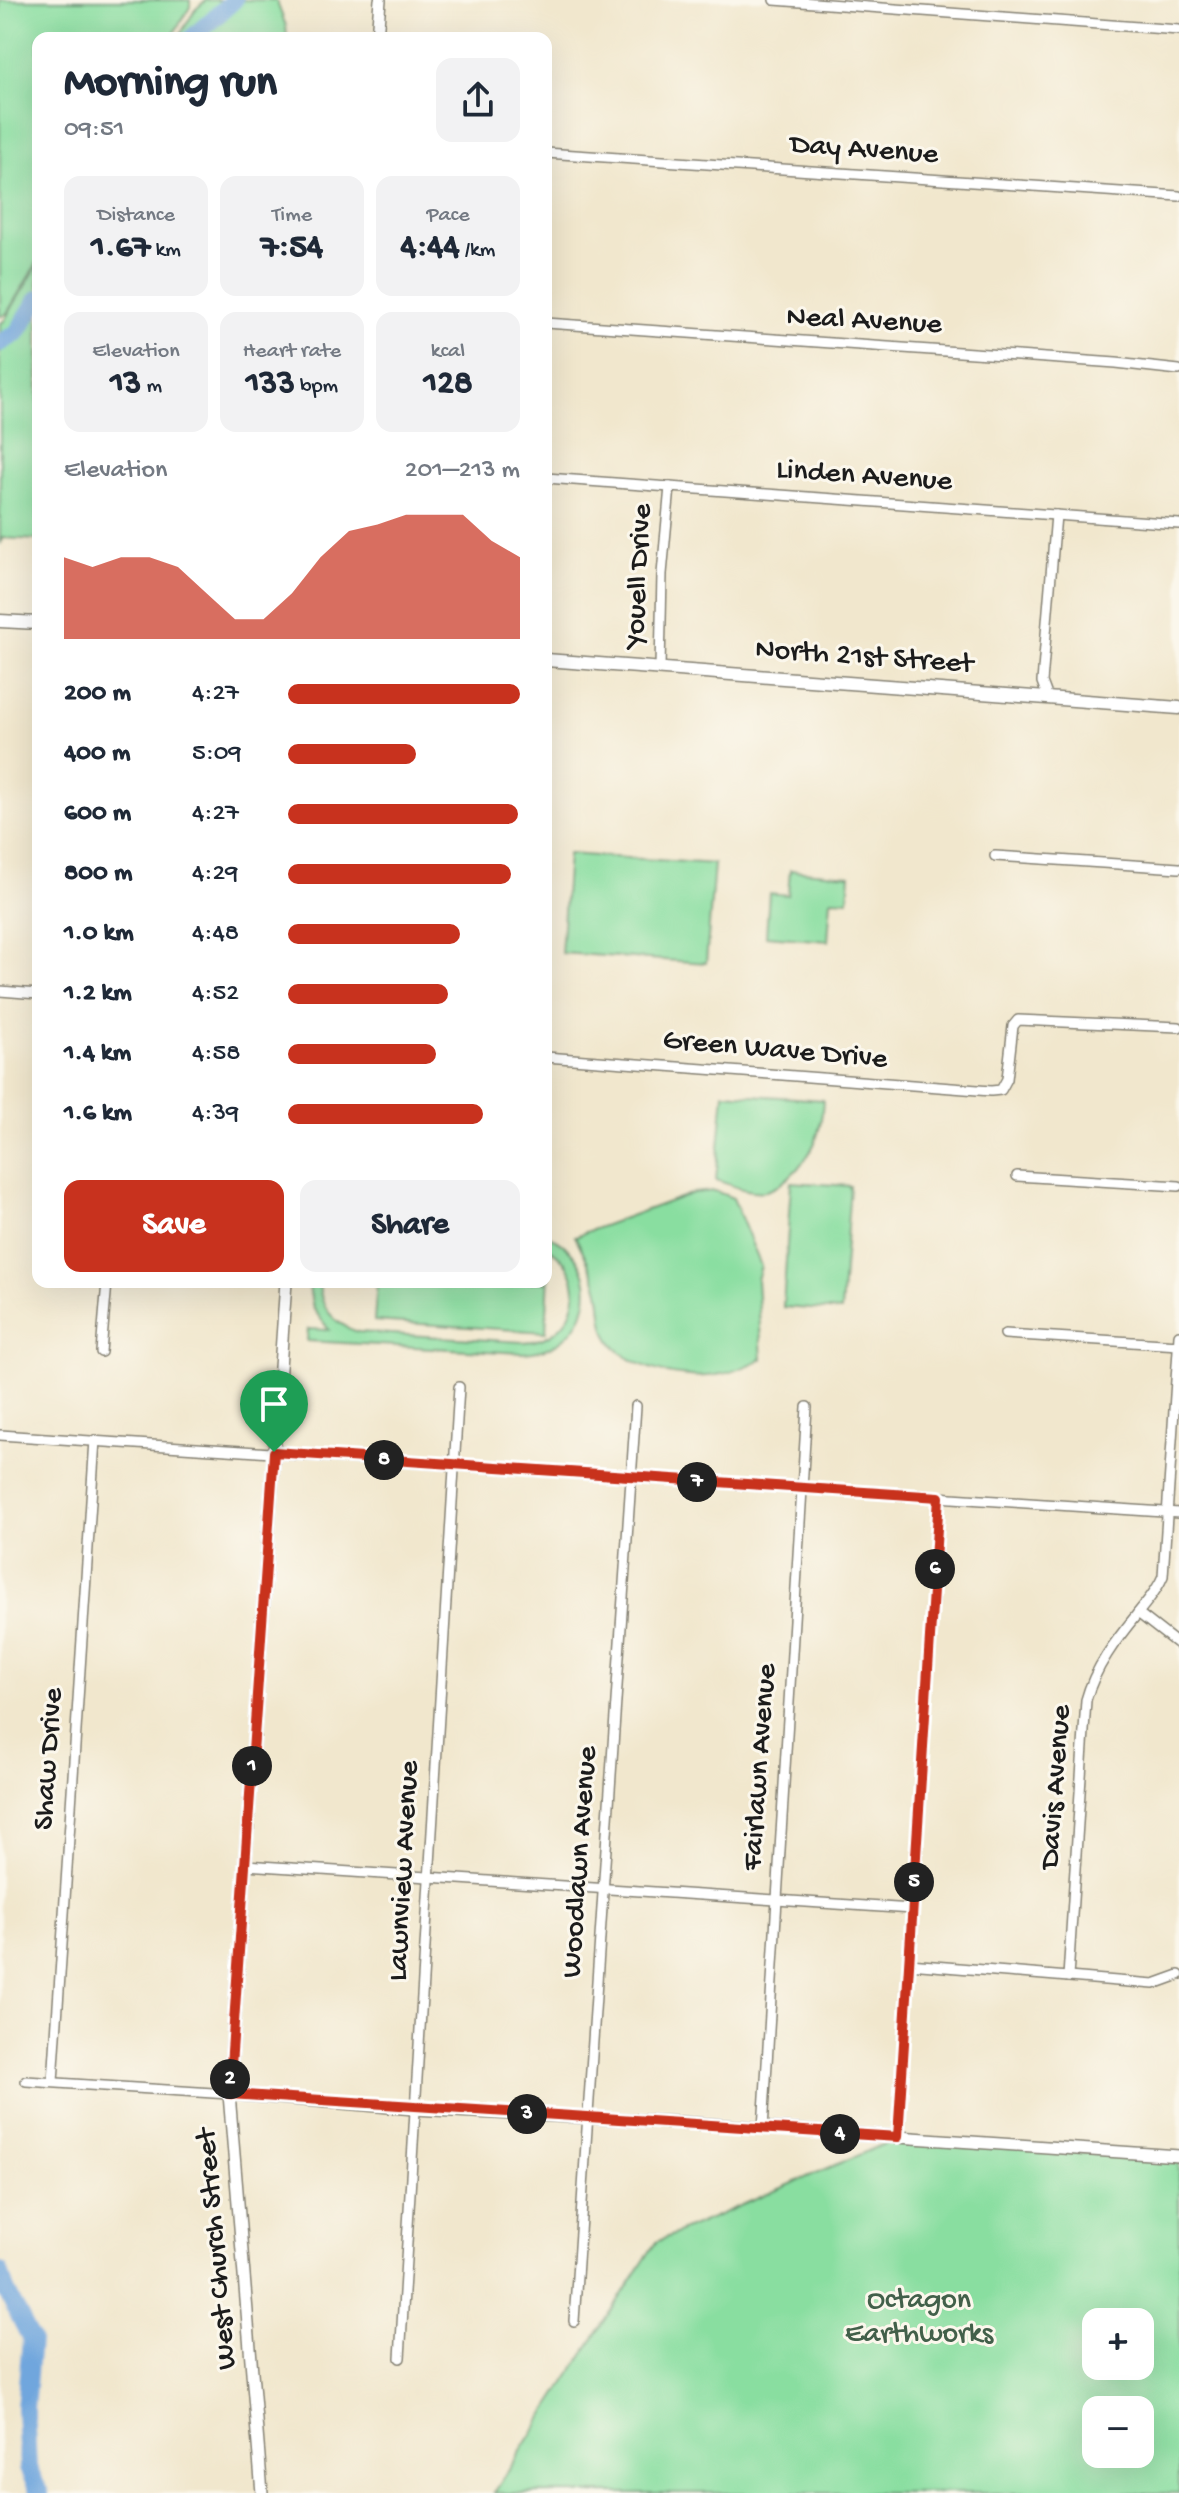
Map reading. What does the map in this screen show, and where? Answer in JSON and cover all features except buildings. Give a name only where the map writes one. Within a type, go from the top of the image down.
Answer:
[{"type":"main road","points":[[0,621],[32,623]]},
{"type":"main road","name":"North 21st Street","points":[[552,660],[1179,708]]},
{"type":"street","points":[[377,32],[380,0]]},
{"type":"street","points":[[774,0],[1179,30]]},
{"type":"street","name":"Day Avenue","points":[[552,153],[1179,196]]},
{"type":"street","name":"Neal Avenue","points":[[552,323],[1179,370]]},
{"type":"street","name":"Linden Avenue","points":[[552,478],[1179,524]]},
{"type":"street","name":"Youell Drive","points":[[660,668],[662,574],[670,487]]},
{"type":"street","points":[[1048,698],[1042,682],[1056,515]]},
{"type":"street","points":[[995,856],[1179,868]]},
{"type":"street","points":[[0,991],[32,994]]},
{"type":"street","name":"Green Wave Drive","points":[[552,1057],[991,1091],[1001,1090],[1007,1079],[1013,1026],[1018,1020],[1179,1027]]},
{"type":"street","points":[[1017,1176],[1179,1186]]},
{"type":"street","points":[[101,1352],[106,1288]]},
{"type":"street","name":"West Church Street","points":[[262,2493],[229,2094],[286,1288]]},
{"type":"street","points":[[1005,1334],[1178,1345]]},
{"type":"street","name":"Davis Avenue","points":[[1068,1977],[1086,1700],[1091,1680],[1103,1660],[1157,1590],[1163,1576],[1174,1512],[1179,1335]]},
{"type":"street","name":"Lawnview Avenue","points":[[400,2358],[459,1387]]},
{"type":"street","name":"Woodlawn Avenue","points":[[574,2321],[636,1406]]},
{"type":"street","name":"Fairlawn Avenue","points":[[763,2129],[807,1407]]},
{"type":"street","points":[[0,1435],[1174,1512]]},
{"type":"street","name":"Shaw Drive","points":[[53,2082],[95,1440]]},
{"type":"street","points":[[898,2137],[939,1497]]},
{"type":"street","points":[[1138,1613],[1179,1645]]},
{"type":"street","points":[[245,1865],[912,1909]]},
{"type":"street","points":[[909,1964],[1154,1984],[1179,1975]]},
{"type":"street","points":[[26,2081],[415,2109],[588,2117],[1179,2156]]},
{"type":"green space","points":[[0,0],[190,0],[190,7],[175,32],[32,32],[32,271],[7,313],[0,317]]},
{"type":"green space","points":[[206,0],[276,0],[286,32],[182,32],[195,10]]},
{"type":"green space","points":[[32,275],[32,540],[2,538],[0,545],[0,323]]},
{"type":"green space","points":[[568,854],[714,864],[706,963],[561,953]]},
{"type":"green space","points":[[790,870],[850,875],[848,900],[831,899],[828,941],[766,936],[769,893],[788,895]]},
{"type":"green space","points":[[724,1093],[823,1100],[818,1134],[810,1152],[797,1169],[775,1188],[754,1191],[716,1180]]},
{"type":"green space","points":[[791,1182],[850,1186],[841,1311],[783,1307]]},
{"type":"green space","points":[[715,1191],[733,1198],[761,1266],[757,1280],[762,1359],[732,1372],[708,1376],[658,1371],[628,1357],[607,1335],[598,1287],[575,1236],[693,1193]]},
{"type":"green space","points":[[552,1239],[567,1248],[580,1265],[586,1284],[585,1303],[578,1322],[565,1338],[546,1348],[522,1353],[307,1341],[308,1329],[329,1330],[313,1308],[309,1288],[320,1288],[325,1307],[335,1319],[358,1332],[523,1342],[542,1339],[557,1330],[574,1304],[575,1288],[571,1273],[552,1252]]},
{"type":"green space","points":[[377,1288],[548,1288],[546,1332],[374,1321]]},
{"type":"green space","name":"Octagon Earthworks","points":[[898,2138],[1179,2160],[1179,2493],[494,2493],[656,2242]]},
{"type":"waterway","points":[[199,32],[234,0]]},
{"type":"waterway","points":[[0,343],[17,333],[32,309]]},
{"type":"waterway","points":[[0,2272],[31,2339],[25,2408],[28,2468],[40,2493]]},
{"type":"route","points":[[274,1452],[939,1497],[898,2137],[415,2109],[229,2094],[274,1452]]}]
